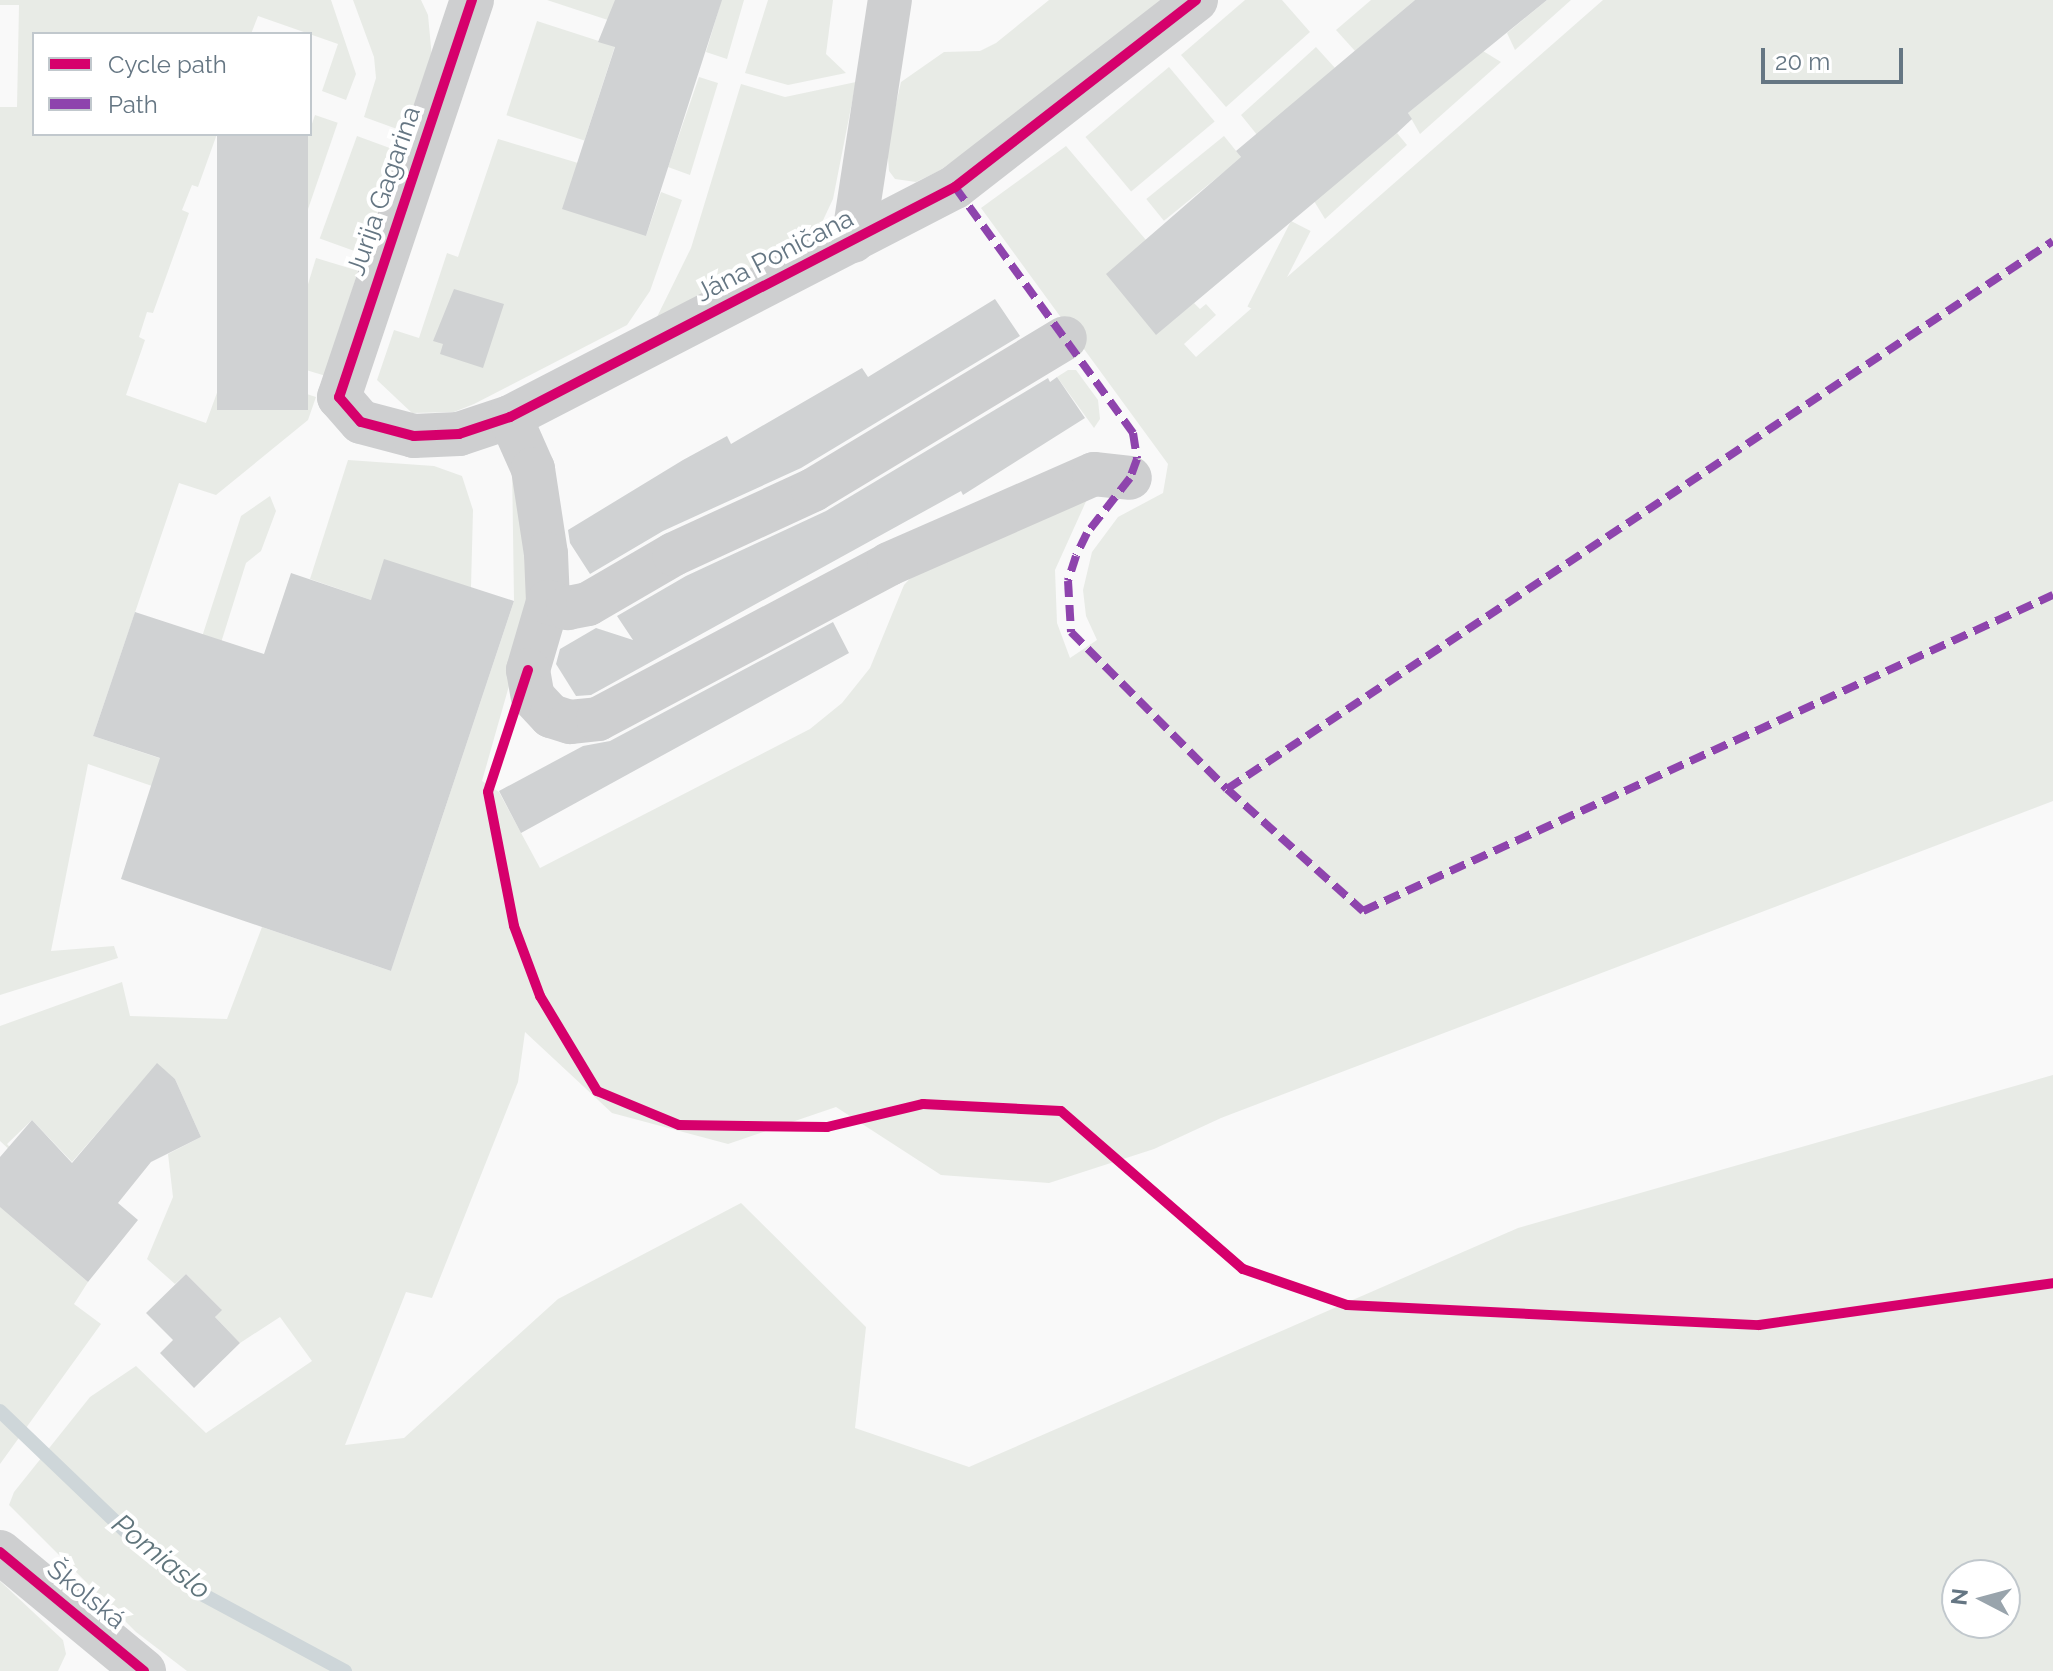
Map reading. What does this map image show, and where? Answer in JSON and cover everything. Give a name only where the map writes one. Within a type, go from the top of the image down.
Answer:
[{"type":"street","name":"Jurija Gagarina","points":[[339,397],[472,0]]},
{"type":"street","points":[[853,241],[890,0]]},
{"type":"street","name":"Jána Poničana","points":[[339,397],[361,422],[414,436],[459,434],[510,417],[955,187],[1196,0]]},
{"type":"street","points":[[548,602],[568,608],[588,604],[674,554],[813,490],[1065,338]]},
{"type":"street","points":[[510,417],[533,469],[548,602],[528,670],[533,697],[551,716],[570,722],[598,719],[889,564],[1094,474],[1130,478]]},
{"type":"street","name":"Školská","points":[[0,1552],[144,1671]]},
{"type":"shaded area","points":[[0,0],[331,0],[356,74],[346,100],[322,91],[338,44],[312,35],[312,32],[258,16],[252,32],[32,32],[32,136],[216,136],[198,187],[192,185],[182,210],[189,213],[153,313],[147,312],[139,337],[145,340],[126,395],[206,423],[226,368],[316,397],[308,420],[216,495],[179,483],[93,736],[162,759],[152,786],[88,764],[51,951],[114,946],[118,958],[0,995],[0,107],[17,107],[19,5],[0,5]]},
{"type":"shaded area","points":[[353,0],[421,0],[428,15],[432,58],[408,133],[364,117],[376,78],[374,57]]},
{"type":"shaded area","points":[[547,0],[631,0],[623,25]]},
{"type":"shaded area","points":[[706,0],[744,0],[727,59],[706,52],[720,5]]},
{"type":"shaded area","points":[[768,0],[833,0],[826,54],[846,73],[788,85],[745,73]]},
{"type":"shaded area","points":[[1049,0],[1169,0],[1081,71],[939,171],[916,182],[895,179],[889,171],[887,144],[901,82],[944,52],[980,51],[996,43]]},
{"type":"shaded area","points":[[1245,0],[1282,0],[1310,32],[1226,107],[1181,55]]},
{"type":"shaded area","points":[[1371,0],[1415,0],[1355,51],[1336,30]]},
{"type":"shaded area","points":[[1547,0],[1571,0],[1515,50],[1507,33]]},
{"type":"shaded area","points":[[1603,0],[2053,0],[2053,801],[1221,1118],[1154,1149],[1049,1183],[941,1175],[836,1107],[728,1144],[612,1113],[525,1032],[518,1082],[432,1298],[406,1292],[345,1445],[404,1438],[558,1299],[741,1203],[866,1327],[855,1428],[969,1467],[1518,1228],[2053,1075],[2053,1671],[187,1671],[136,1632],[9,1505],[14,1492],[90,1397],[136,1366],[206,1433],[312,1361],[280,1317],[240,1343],[215,1317],[221,1309],[186,1274],[175,1284],[147,1259],[173,1197],[168,1154],[201,1137],[175,1079],[157,1064],[72,1162],[32,1120],[7,1144],[28,1167],[0,1141],[0,1026],[122,982],[130,1016],[227,1019],[262,927],[391,971],[514,601],[512,464],[537,587],[482,781],[499,792],[540,868],[810,729],[842,703],[870,668],[904,585],[917,571],[1088,497],[1055,570],[1057,623],[1070,658],[1097,640],[1086,616],[1083,590],[1092,552],[1118,517],[1163,493],[1168,464],[981,208],[1066,146],[1146,240],[1156,334],[1194,303],[1200,309],[1206,304],[1216,315],[1184,344],[1196,357]]},
{"type":"shaded area","points":[[537,21],[615,46],[584,140],[506,115]]},
{"type":"shaded area","points":[[1316,47],[1335,68],[1295,102],[1262,141],[1241,115]]},
{"type":"shaded area","points":[[1483,51],[1501,62],[1420,134],[1408,113]]},
{"type":"shaded area","points":[[1169,67],[1215,121],[1131,191],[1086,137]]},
{"type":"shaded area","points":[[699,77],[718,83],[690,175],[668,167]]},
{"type":"shaded area","points":[[856,82],[833,199],[818,231],[655,321],[691,248],[741,84],[785,97]]},
{"type":"shaded area","points":[[315,115],[338,123],[302,226],[280,218],[308,136],[312,136]]},
{"type":"shaded area","points":[[1397,133],[1407,145],[1325,219],[1314,201]]},
{"type":"shaded area","points":[[357,136],[399,151],[362,254],[320,238]]},
{"type":"shaded area","points":[[1224,136],[1242,158],[1164,221],[1146,199]]},
{"type":"shaded area","points":[[498,139],[578,163],[646,236],[661,192],[682,200],[650,291],[627,325],[474,404],[454,412],[412,413],[377,380],[394,330],[419,338],[447,253],[458,257]]},
{"type":"shaded area","points":[[1291,221],[1311,231],[1267,317],[1247,307]]},
{"type":"shaded area","points":[[270,242],[296,251],[261,353],[235,344]]},
{"type":"shaded area","points":[[316,258],[358,271],[326,376],[284,363]]},
{"type":"shaded area","points":[[1068,370],[1076,370],[1098,400],[1100,419],[1094,428],[1057,377]]},
{"type":"shaded area","points":[[348,460],[434,466],[462,476],[473,510],[471,587],[371,600],[310,579]]},
{"type":"shaded area","points":[[270,496],[276,511],[261,551],[246,563],[209,681],[190,674],[241,516]]},
{"type":"shaded area","points":[[0,1199],[27,1230],[88,1282],[74,1304],[101,1324],[0,1464]]},
{"type":"shaded area","points":[[0,1581],[63,1640],[66,1654],[58,1671],[0,1671]]},
{"type":"building","points":[[615,0],[722,0],[646,236],[562,209],[615,47],[598,42]]},
{"type":"building","points":[[1415,0],[1547,0],[1408,113],[1412,119],[1397,133],[1156,335],[1106,274],[1241,157],[1236,151]]},
{"type":"building","points":[[217,136],[308,136],[308,410],[217,410]]},
{"type":"building","points":[[454,289],[504,304],[483,368],[440,354],[443,344],[433,341]]},
{"type":"building","points":[[995,299],[1020,336],[801,468],[663,531],[590,574],[570,543],[568,530],[683,460],[727,436],[731,444],[862,368],[868,377]]},
{"type":"building","points":[[1057,377],[1085,418],[963,495],[961,491],[591,695],[576,696],[556,664],[560,649],[596,628],[633,640],[617,616],[686,576],[826,511],[1048,378],[1050,382]]},
{"type":"building","points":[[384,559],[514,601],[391,971],[121,879],[160,758],[93,736],[135,612],[264,654],[291,573],[371,600]]},
{"type":"building","points":[[833,622],[849,653],[521,833],[499,791],[583,746],[610,741]]},
{"type":"building","points":[[157,1063],[175,1079],[201,1137],[151,1162],[118,1203],[138,1220],[88,1282],[0,1207],[0,1157],[32,1120],[72,1163]]},
{"type":"building","points":[[186,1274],[222,1310],[215,1317],[240,1343],[194,1388],[160,1353],[173,1340],[146,1313]]},
{"type":"waterway","name":"Pomiaslo","points":[[0,1411],[146,1551],[198,1592],[345,1671]]},
{"type":"marked path","points":[[955,187],[1133,433],[1137,459],[1130,478],[1087,533],[1068,581],[1071,632],[1227,789],[1363,911],[2053,595]]},
{"type":"marked path","points":[[1227,789],[2053,241]]},
{"type":"cycle path","points":[[472,0],[339,397],[361,422],[414,436],[459,434],[510,417],[955,187],[1196,0]]},
{"type":"cycle path","points":[[528,670],[488,792],[514,926],[540,996],[597,1091],[679,1125],[827,1127],[923,1104],[1061,1111],[1243,1269],[1347,1305],[1759,1325],[2053,1283]]},
{"type":"cycle path","points":[[0,1552],[144,1671]]}]
